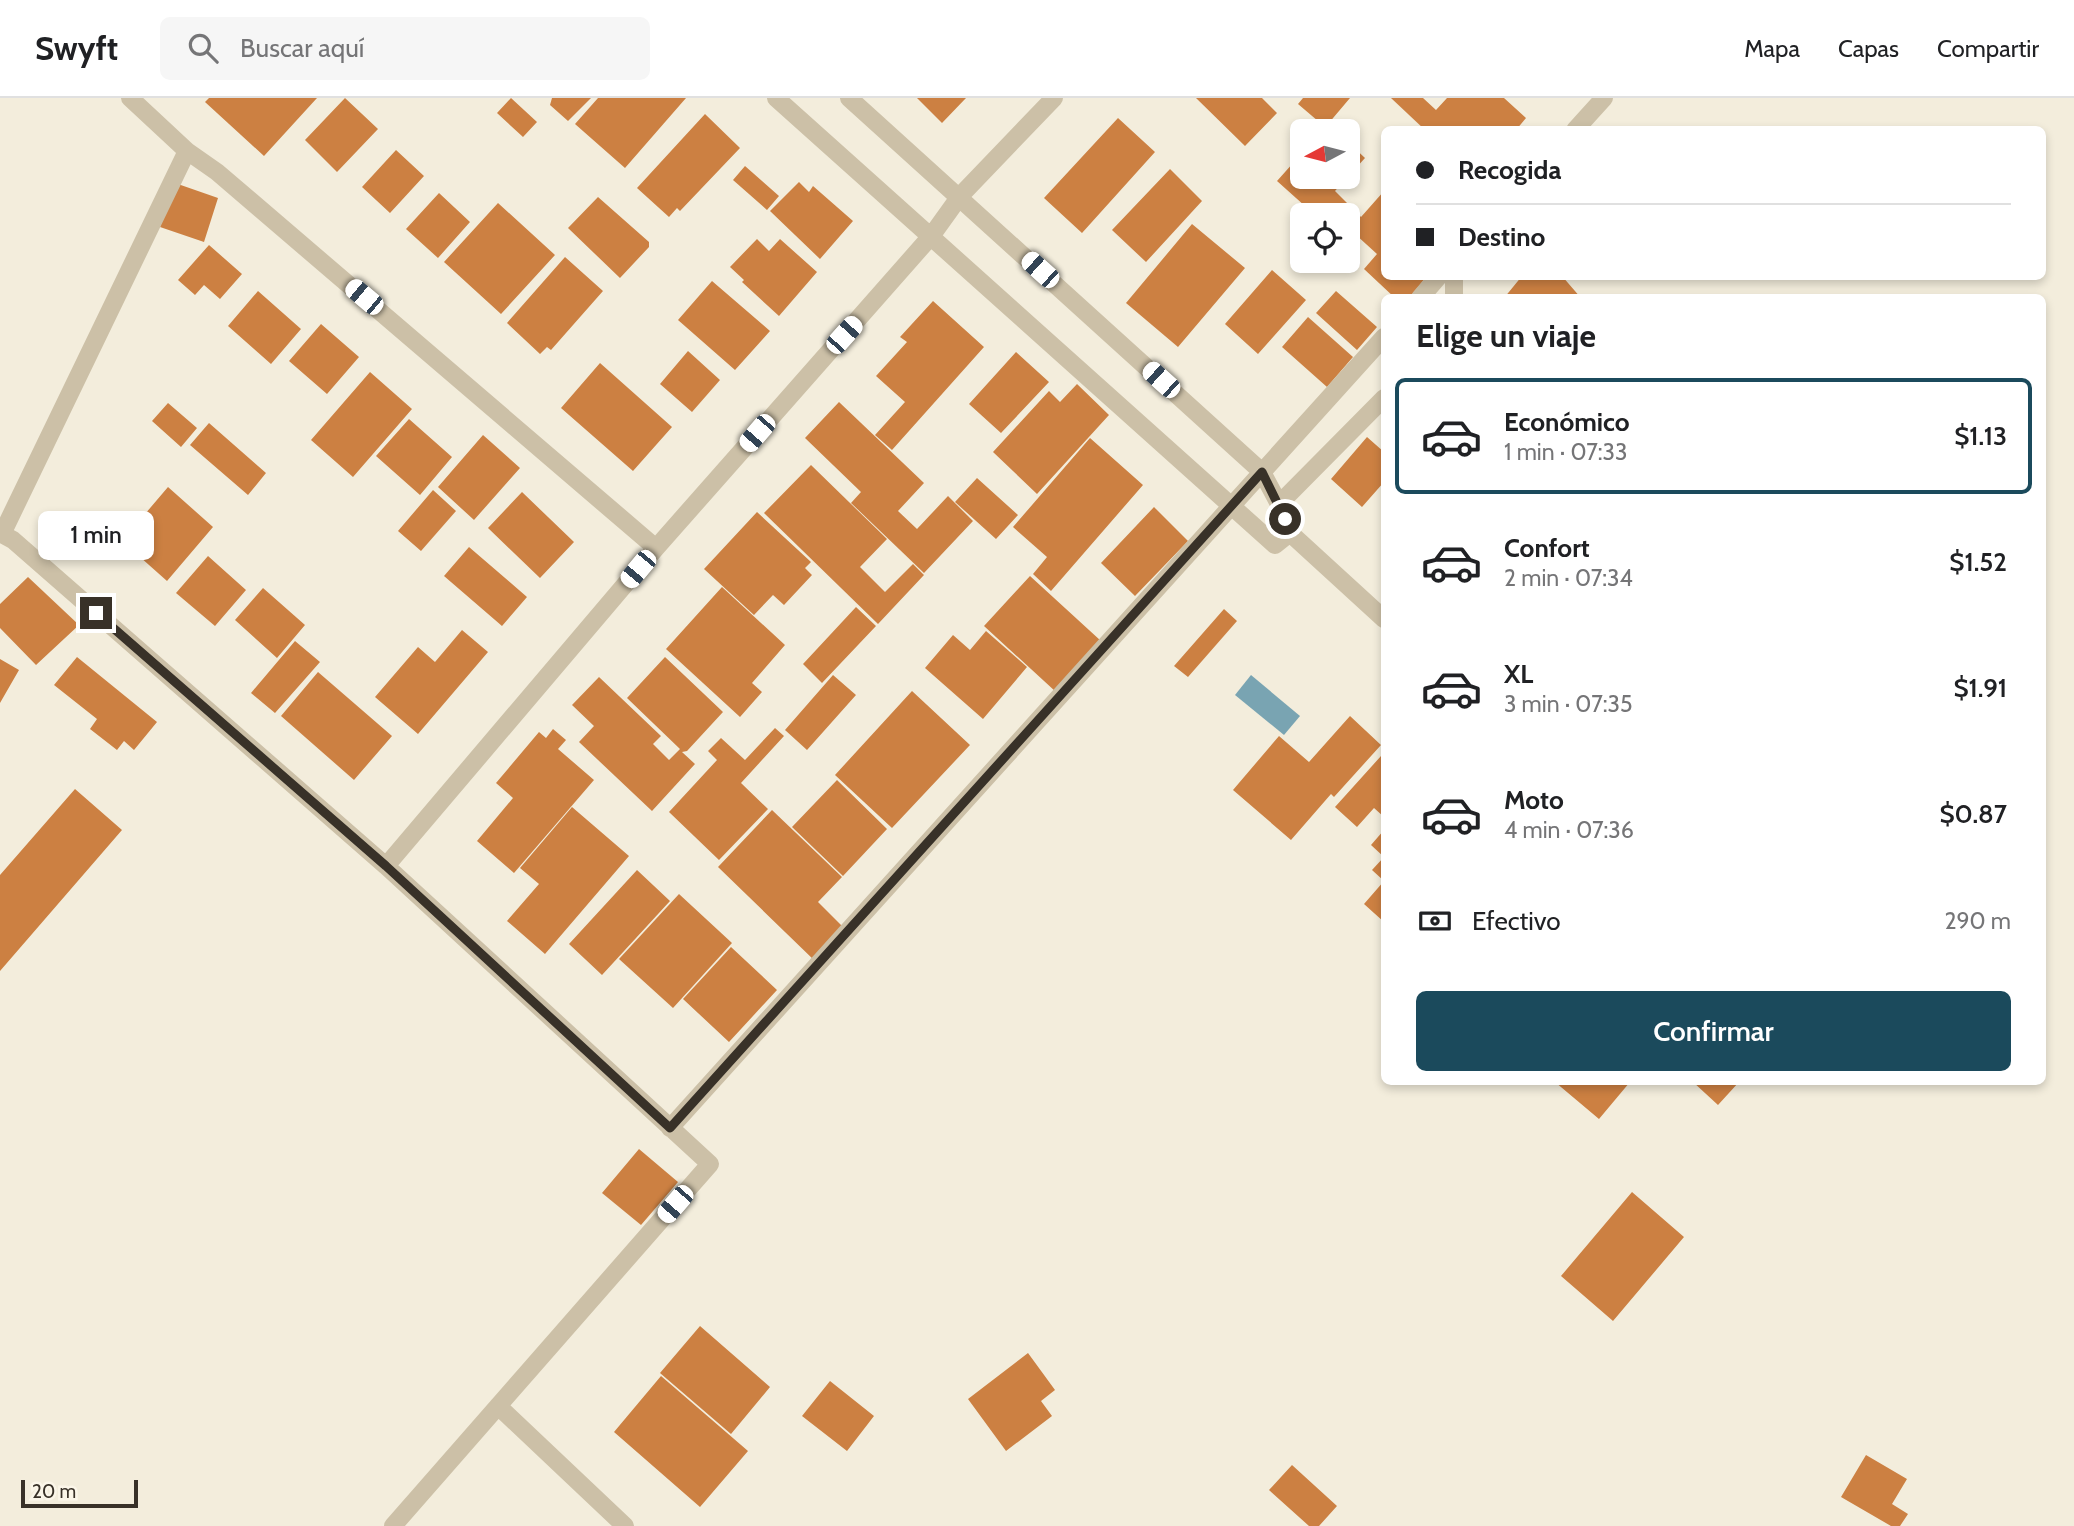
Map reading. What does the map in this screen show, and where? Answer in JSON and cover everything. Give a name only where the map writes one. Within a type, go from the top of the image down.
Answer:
[{"type":"street","points":[[130,98],[187,151],[217,172],[656,548]]},
{"type":"street","points":[[776,98],[932,235],[1231,508],[1275,545],[1290,533]]},
{"type":"street","points":[[849,98],[1262,472],[1279,504],[1290,533],[1381,616]]},
{"type":"street","points":[[386,866],[656,548],[932,235],[960,197],[1054,98]]},
{"type":"street","points":[[1578,126],[1604,98]]},
{"type":"street","points":[[187,151],[1,534],[13,540],[386,866],[710,1164],[393,1526]]},
{"type":"street","points":[[1423,294],[1436,280]]},
{"type":"street","points":[[670,1128],[1381,340]]},
{"type":"street","points":[[1279,504],[1381,401]]},
{"type":"street","points":[[498,1406],[625,1526]]},
{"type":"water","points":[[1251,675],[1300,716],[1284,735],[1235,695]]},
{"type":"building","points":[[209,98],[317,98],[264,156],[205,102]]},
{"type":"building","points":[[345,98],[378,129],[337,172],[305,140]]},
{"type":"building","points":[[511,98],[537,122],[523,137],[497,113]]},
{"type":"building","points":[[552,98],[591,98],[568,121],[550,105]]},
{"type":"building","points":[[598,98],[686,98],[625,168],[575,124]]},
{"type":"building","points":[[917,98],[966,98],[942,123]]},
{"type":"building","points":[[1196,98],[1262,98],[1277,113],[1245,146]]},
{"type":"building","points":[[1303,98],[1350,98],[1332,119],[1316,119],[1298,104]]},
{"type":"building","points":[[1391,98],[1423,98],[1436,110],[1447,98],[1504,98],[1526,118],[1519,126],[1421,126]]},
{"type":"building","points":[[705,114],[740,148],[680,211],[677,208],[669,217],[637,188]]},
{"type":"building","points":[[1118,118],[1155,152],[1082,233],[1044,198]]},
{"type":"building","points":[[396,150],[424,176],[390,213],[362,187]]},
{"type":"building","points":[[745,166],[779,196],[767,210],[733,180]]},
{"type":"building","points":[[1290,166],[1290,189],[1337,189],[1335,191],[1347,203],[1302,203],[1277,181]]},
{"type":"building","points":[[1170,169],[1202,201],[1146,262],[1112,230]]},
{"type":"building","points":[[799,182],[809,192],[813,186],[853,221],[820,259],[770,211]]},
{"type":"building","points":[[175,183],[218,198],[204,242],[160,227]]},
{"type":"building","points":[[439,193],[470,222],[438,258],[406,229]]},
{"type":"building","points":[[1381,194],[1381,280],[1424,280],[1412,294],[1391,294],[1364,269],[1377,254],[1360,239],[1360,216]]},
{"type":"building","points":[[598,197],[649,242],[649,247],[620,278],[568,228]]},
{"type":"building","points":[[498,203],[555,255],[501,314],[444,262]]},
{"type":"building","points":[[1192,224],[1245,268],[1178,347],[1126,303]]},
{"type":"building","points":[[757,239],[769,251],[780,239],[817,272],[779,316],[742,282],[744,280],[730,267]]},
{"type":"building","points":[[209,245],[242,274],[220,299],[204,285],[195,295],[178,280]]},
{"type":"building","points":[[565,257],[603,291],[551,350],[547,347],[540,354],[507,323]]},
{"type":"building","points":[[1272,270],[1306,300],[1258,354],[1225,324]]},
{"type":"building","points":[[1519,280],[1565,280],[1578,294],[1507,294]]},
{"type":"building","points":[[712,281],[770,331],[735,370],[678,320]]},
{"type":"building","points":[[258,291],[301,329],[271,364],[228,326]]},
{"type":"building","points":[[1336,291],[1377,327],[1357,350],[1316,313]]},
{"type":"building","points":[[933,301],[984,347],[892,450],[875,435],[905,402],[876,376],[907,342],[900,337]]},
{"type":"building","points":[[1308,317],[1353,357],[1327,387],[1282,347]]},
{"type":"building","points":[[321,324],[359,357],[327,394],[289,361]]},
{"type":"building","points":[[688,351],[720,380],[692,412],[660,384]]},
{"type":"building","points":[[1016,352],[1049,382],[1001,433],[969,404]]},
{"type":"building","points":[[600,363],[672,427],[633,471],[561,408]]},
{"type":"building","points":[[370,372],[412,409],[353,477],[311,440]]},
{"type":"building","points":[[1077,384],[1109,415],[1037,494],[993,452],[1049,391],[1060,402]]},
{"type":"building","points":[[839,402],[924,483],[898,511],[917,529],[948,496],[973,521],[924,573],[851,503],[861,492],[805,438]]},
{"type":"building","points":[[168,403],[197,428],[181,447],[152,421]]},
{"type":"building","points":[[409,419],[452,457],[420,495],[376,456]]},
{"type":"building","points":[[209,423],[266,473],[248,495],[190,445]]},
{"type":"building","points":[[483,435],[520,468],[474,520],[438,487]]},
{"type":"building","points":[[1367,437],[1381,449],[1381,485],[1362,507],[1331,479]]},
{"type":"building","points":[[1090,438],[1143,485],[1051,591],[1033,574],[1047,557],[1013,527]]},
{"type":"building","points":[[811,465],[887,539],[860,567],[885,592],[913,564],[924,575],[878,624],[764,513]]},
{"type":"building","points":[[977,478],[1018,515],[996,539],[955,502]]},
{"type":"building","points":[[168,487],[213,527],[167,581],[122,541]]},
{"type":"building","points":[[433,490],[456,511],[421,551],[398,531]]},
{"type":"building","points":[[522,492],[574,542],[540,578],[488,528]]},
{"type":"building","points":[[1154,507],[1188,541],[1135,596],[1101,563]]},
{"type":"building","points":[[757,512],[811,562],[805,568],[812,575],[784,605],[773,595],[754,615],[704,569]]},
{"type":"building","points":[[469,547],[527,597],[502,626],[444,576]]},
{"type":"building","points":[[208,556],[246,590],[215,626],[176,593]]},
{"type":"building","points":[[1030,576],[1101,641],[1056,692],[984,626]]},
{"type":"building","points":[[28,577],[79,625],[36,665],[0,628],[0,604]]},
{"type":"building","points":[[722,587],[785,645],[752,683],[762,692],[740,717],[666,649]]},
{"type":"building","points":[[263,588],[305,625],[277,658],[235,620]]},
{"type":"building","points":[[856,607],[876,626],[822,683],[803,664]]},
{"type":"building","points":[[1224,609],[1237,621],[1188,677],[1174,666]]},
{"type":"building","points":[[462,630],[488,652],[418,734],[375,697],[418,647],[435,662]]},
{"type":"building","points":[[986,631],[1027,667],[983,719],[925,668],[953,635],[970,650]]},
{"type":"building","points":[[295,641],[320,662],[275,713],[251,693]]},
{"type":"building","points":[[77,657],[157,722],[134,750],[124,741],[117,750],[90,729],[97,719],[54,685]]},
{"type":"building","points":[[665,657],[723,712],[687,751],[682,752],[695,764],[652,811],[579,742],[594,726],[572,705],[599,677],[661,736],[653,744],[669,760],[680,749],[627,698]]},
{"type":"building","points":[[0,659],[19,670],[0,703]]},
{"type":"building","points":[[318,672],[392,736],[354,780],[281,716]]},
{"type":"building","points":[[833,675],[856,695],[807,750],[785,730]]},
{"type":"building","points":[[912,691],[970,745],[892,828],[835,775]]},
{"type":"building","points":[[1350,716],[1381,745],[1334,797],[1331,794],[1291,840],[1233,790],[1279,736],[1309,762]]},
{"type":"building","points":[[775,728],[784,736],[741,783],[768,809],[719,860],[669,812],[717,760],[708,751],[721,738],[745,760]]},
{"type":"building","points":[[553,729],[566,740],[558,749],[594,780],[514,873],[477,841],[513,798],[496,783],[539,732],[546,738]]},
{"type":"building","points":[[1381,756],[1381,814],[1374,808],[1357,827],[1335,807]]},
{"type":"building","points":[[837,780],[887,829],[843,876],[792,827]]},
{"type":"building","points":[[75,789],[122,830],[0,971],[0,875]]},
{"type":"building","points":[[572,807],[629,856],[545,954],[507,921],[539,884],[520,868]]},
{"type":"building","points":[[772,810],[842,877],[818,902],[846,930],[816,962],[718,867]]},
{"type":"building","points":[[1381,833],[1381,854],[1371,845]]},
{"type":"building","points":[[1381,860],[1381,878],[1372,870]]},
{"type":"building","points":[[637,870],[670,901],[602,975],[569,944]]},
{"type":"building","points":[[1381,884],[1381,919],[1364,904]]},
{"type":"building","points":[[679,894],[732,943],[673,1008],[619,959]]},
{"type":"building","points":[[731,947],[777,990],[729,1042],[683,999]]},
{"type":"building","points":[[1559,1085],[1627,1085],[1599,1119]]},
{"type":"building","points":[[1696,1085],[1736,1085],[1718,1105]]},
{"type":"building","points":[[639,1149],[678,1182],[641,1225],[602,1193]]},
{"type":"building","points":[[1632,1192],[1684,1237],[1613,1321],[1561,1276]]},
{"type":"building","points":[[700,1326],[770,1387],[731,1434],[660,1373]]},
{"type":"building","points":[[1028,1353],[1055,1390],[1041,1401],[1052,1416],[1006,1451],[968,1399]]},
{"type":"building","points":[[661,1376],[748,1451],[700,1507],[614,1432]]},
{"type":"building","points":[[830,1381],[874,1416],[847,1451],[802,1416]]},
{"type":"building","points":[[1866,1455],[1907,1479],[1892,1504],[1908,1514],[1900,1526],[1891,1526],[1841,1497]]},
{"type":"building","points":[[1292,1465],[1337,1506],[1319,1526],[1309,1526],[1269,1490]]},
{"type":"route","points":[[96,613],[386,866],[670,1128],[1262,472],[1285,519]]}]
